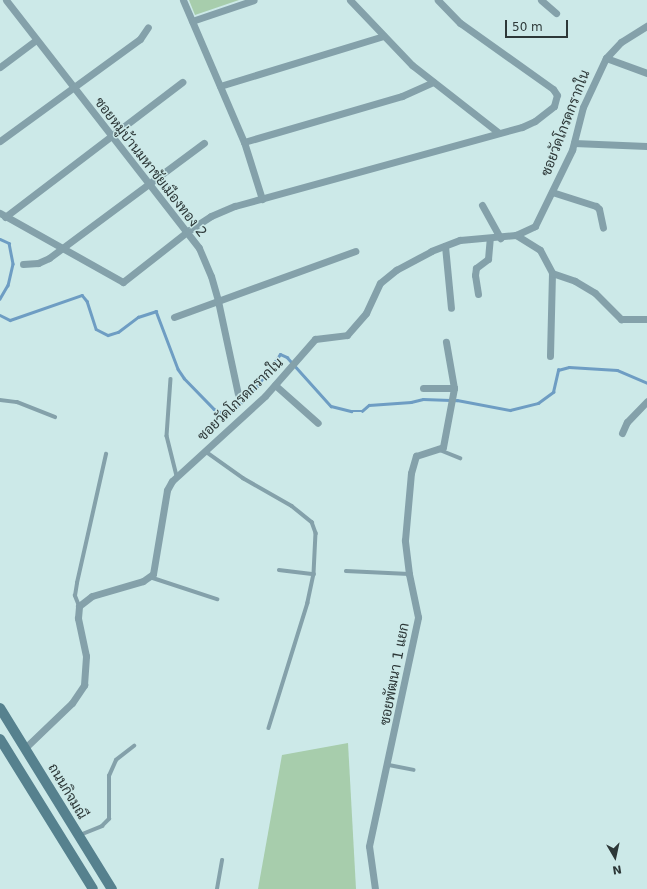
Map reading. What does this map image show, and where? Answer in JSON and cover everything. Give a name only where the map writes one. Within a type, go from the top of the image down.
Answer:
[{"type":"main road","name":"ถนนกิจมณี","points":[[0,708],[112,889]]},
{"type":"main road","points":[[0,739],[93,889]]},
{"type":"main road","points":[[11,757],[25,748]]},
{"type":"street","name":"ซอยหมู่บ้านมหาชัยเมืองทอง 2","points":[[6,0],[111,137],[188,231],[209,270],[218,301],[238,394]]},
{"type":"street","points":[[183,0],[244,142],[262,199]]},
{"type":"street","points":[[192,21],[254,0]]},
{"type":"street","points":[[350,0],[384,36],[433,82],[498,133]]},
{"type":"street","points":[[182,82],[111,137],[3,215],[123,282],[188,231],[212,216],[262,199],[498,133],[535,121],[554,106],[557,95],[540,78],[497,51],[460,23],[438,0]]},
{"type":"street","points":[[541,0],[556,13]]},
{"type":"street","name":"ซอยวัดโกรดกรากใน","points":[[150,577],[154,570],[168,490],[177,476],[275,386],[315,339],[347,335],[366,313],[376,290],[386,277],[412,260],[445,246],[472,238],[500,238],[516,235],[535,226],[574,143],[583,107],[608,55],[615,46],[647,26]]},
{"type":"street","points":[[0,141],[72,87],[140,39],[148,27]]},
{"type":"street","points":[[220,86],[384,36]]},
{"type":"street","points":[[0,67],[36,40]]},
{"type":"street","points":[[608,55],[647,73]]},
{"type":"street","points":[[244,142],[402,96],[433,82]]},
{"type":"street","points":[[23,264],[38,263],[62,249],[204,143]]},
{"type":"street","points":[[574,143],[647,146]]},
{"type":"street","points":[[552,192],[596,206],[599,209],[603,228]]},
{"type":"street","points":[[482,205],[500,238]]},
{"type":"street","points":[[516,235],[540,250],[552,273],[550,356]]},
{"type":"street","points":[[478,294],[475,275],[476,268],[488,259],[490,238]]},
{"type":"street","points":[[445,246],[451,308]]},
{"type":"street","points":[[174,317],[355,251]]},
{"type":"street","points":[[552,273],[575,281],[595,294],[621,319],[647,319]]},
{"type":"street","points":[[440,450],[443,447],[454,388],[452,368],[446,342]]},
{"type":"street","points":[[275,386],[318,423]]},
{"type":"street","points":[[424,388],[454,388]]},
{"type":"street","points":[[622,433],[627,422],[647,401]]},
{"type":"street","name":"ซอยพัฒนา 1 แยก","points":[[375,889],[369,846],[389,765],[418,625],[417,604],[409,574],[405,540],[413,461],[416,456],[440,450]]},
{"type":"street","points":[[25,748],[72,703],[84,685],[86,656],[78,618],[79,606],[92,596],[150,577]]},
{"type":"lane","points":[[171,380],[167,436],[177,476]]},
{"type":"lane","points":[[0,400],[17,402],[55,417]]},
{"type":"lane","points":[[440,450],[460,458]]},
{"type":"lane","points":[[204,451],[243,478],[292,506],[312,522],[316,533],[314,574],[297,642],[269,728]]},
{"type":"lane","points":[[79,606],[75,596],[77,583],[106,454]]},
{"type":"lane","points":[[279,570],[314,574]]},
{"type":"lane","points":[[346,571],[409,574]]},
{"type":"lane","points":[[150,577],[216,599]]},
{"type":"lane","points":[[79,835],[102,826],[109,819],[109,776],[116,760],[134,746]]},
{"type":"lane","points":[[389,765],[414,770]]},
{"type":"lane","points":[[217,889],[222,860]]},
{"type":"green space","points":[[189,0],[239,0],[195,15]]},
{"type":"green space","points":[[348,743],[356,889],[258,889],[282,755]]},
{"type":"waterway","points":[[0,239],[9,243],[13,264],[8,285],[0,299]]},
{"type":"waterway","points":[[0,315],[10,320],[82,295],[87,301],[96,329],[108,335],[118,332],[138,317],[156,311],[178,369],[184,378],[214,409],[224,414],[233,411],[257,386],[280,354],[287,357],[331,406],[351,411],[362,411],[369,405],[411,402],[423,399],[457,400],[510,410],[538,403],[553,392],[558,370],[569,367],[617,370],[647,383]]}]
